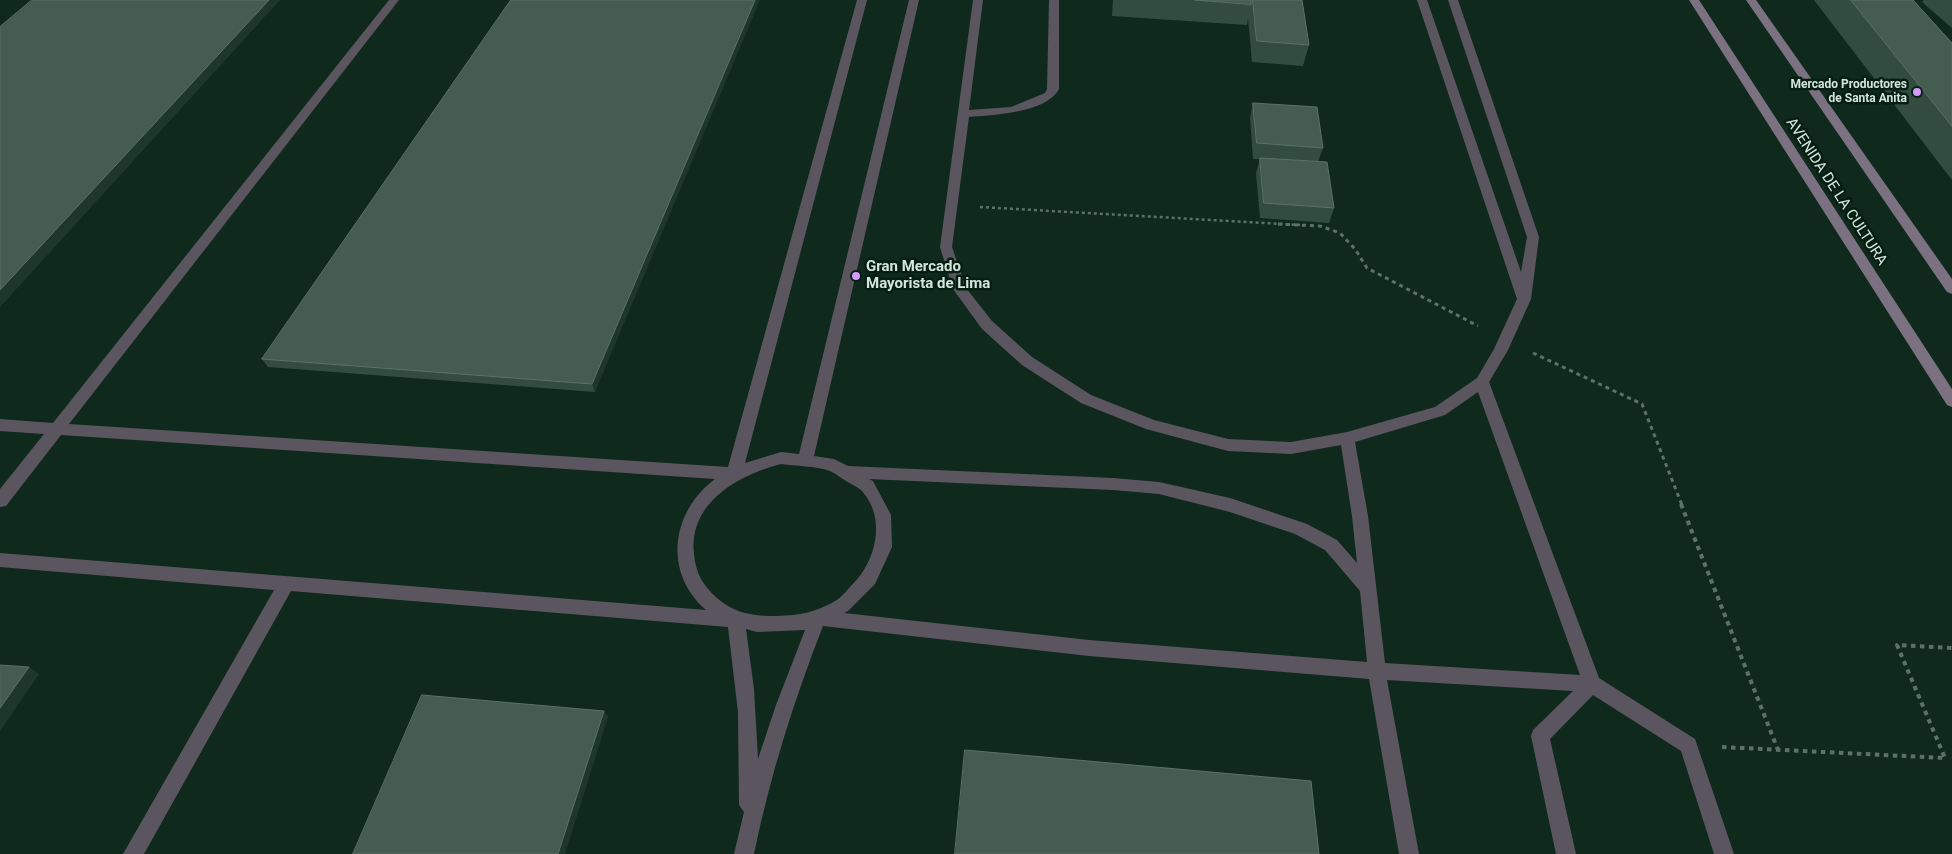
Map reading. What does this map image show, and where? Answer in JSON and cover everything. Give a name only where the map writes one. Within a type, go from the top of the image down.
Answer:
[{"type":"main road","name":"AVENIDA DE LA CULTURA","points":[[1694,0],[1952,401]]},
{"type":"main road","points":[[1751,0],[1952,289]]},
{"type":"lane","points":[[0,501],[394,0]]},
{"type":"lane","points":[[734,474],[862,0]]},
{"type":"lane","points":[[806,458],[914,0]]},
{"type":"lane","points":[[978,0],[946,247],[960,289],[987,325],[1027,361],[1086,399],[1151,426],[1228,445],[1291,448],[1347,438],[1440,411],[1482,382],[1501,350],[1524,300],[1533,237],[1453,0]]},
{"type":"lane","points":[[963,114],[1013,110],[1050,95],[1054,89],[1054,0]]},
{"type":"lane","points":[[1422,0],[1524,300]]},
{"type":"lane","points":[[1482,382],[1592,684]]},
{"type":"lane","points":[[0,425],[734,474]]},
{"type":"lane","points":[[1347,438],[1360,516],[1366,586],[1377,671],[1409,854]]},
{"type":"lane","points":[[0,560],[736,620],[777,626],[798,624],[818,618],[840,607],[859,592],[873,575],[882,556],[886,536],[884,518],[877,500],[865,484],[850,472],[829,463],[806,458],[773,460],[757,464],[734,474],[714,489],[698,507],[688,528],[684,550],[687,571],[697,591],[714,608],[736,620]]},
{"type":"lane","points":[[850,472],[1113,484],[1159,488],[1230,505],[1301,529],[1330,545],[1366,586]]},
{"type":"lane","points":[[133,854],[286,584]]},
{"type":"lane","points":[[818,618],[1089,648],[1377,671],[1592,684],[1688,745],[1724,854]]},
{"type":"lane","points":[[744,854],[780,715],[818,618]]},
{"type":"lane","points":[[736,620],[744,666],[748,716],[749,829]]},
{"type":"lane","points":[[1566,854],[1540,736],[1592,684]]},
{"type":"path","points":[[1688,745],[1945,758],[1897,645],[1952,648]]},
{"type":"building","points":[[32,0],[269,0],[0,290],[0,27]]},
{"type":"building","points":[[511,0],[755,0],[592,384],[262,359]]},
{"type":"building","points":[[1195,0],[1251,0],[1251,4]]},
{"type":"building","points":[[1253,0],[1302,0],[1309,45],[1257,41]]},
{"type":"building","points":[[1851,0],[1913,0],[1952,43],[1952,126]]},
{"type":"building","points":[[1253,103],[1317,107],[1323,148],[1257,143]]},
{"type":"building","points":[[1260,158],[1327,162],[1334,208],[1264,203]]},
{"type":"building","points":[[0,665],[29,667],[0,708]]},
{"type":"building","points":[[422,695],[604,711],[558,854],[353,854]]},
{"type":"building","points":[[965,750],[1311,781],[1319,854],[955,854]]},
{"type":"place","name":"Mercado Productores de Santa Anita","points":[[1917,92]]},
{"type":"place","name":"Gran Mercado Mayorista de Lima","points":[[856,276]]}]
